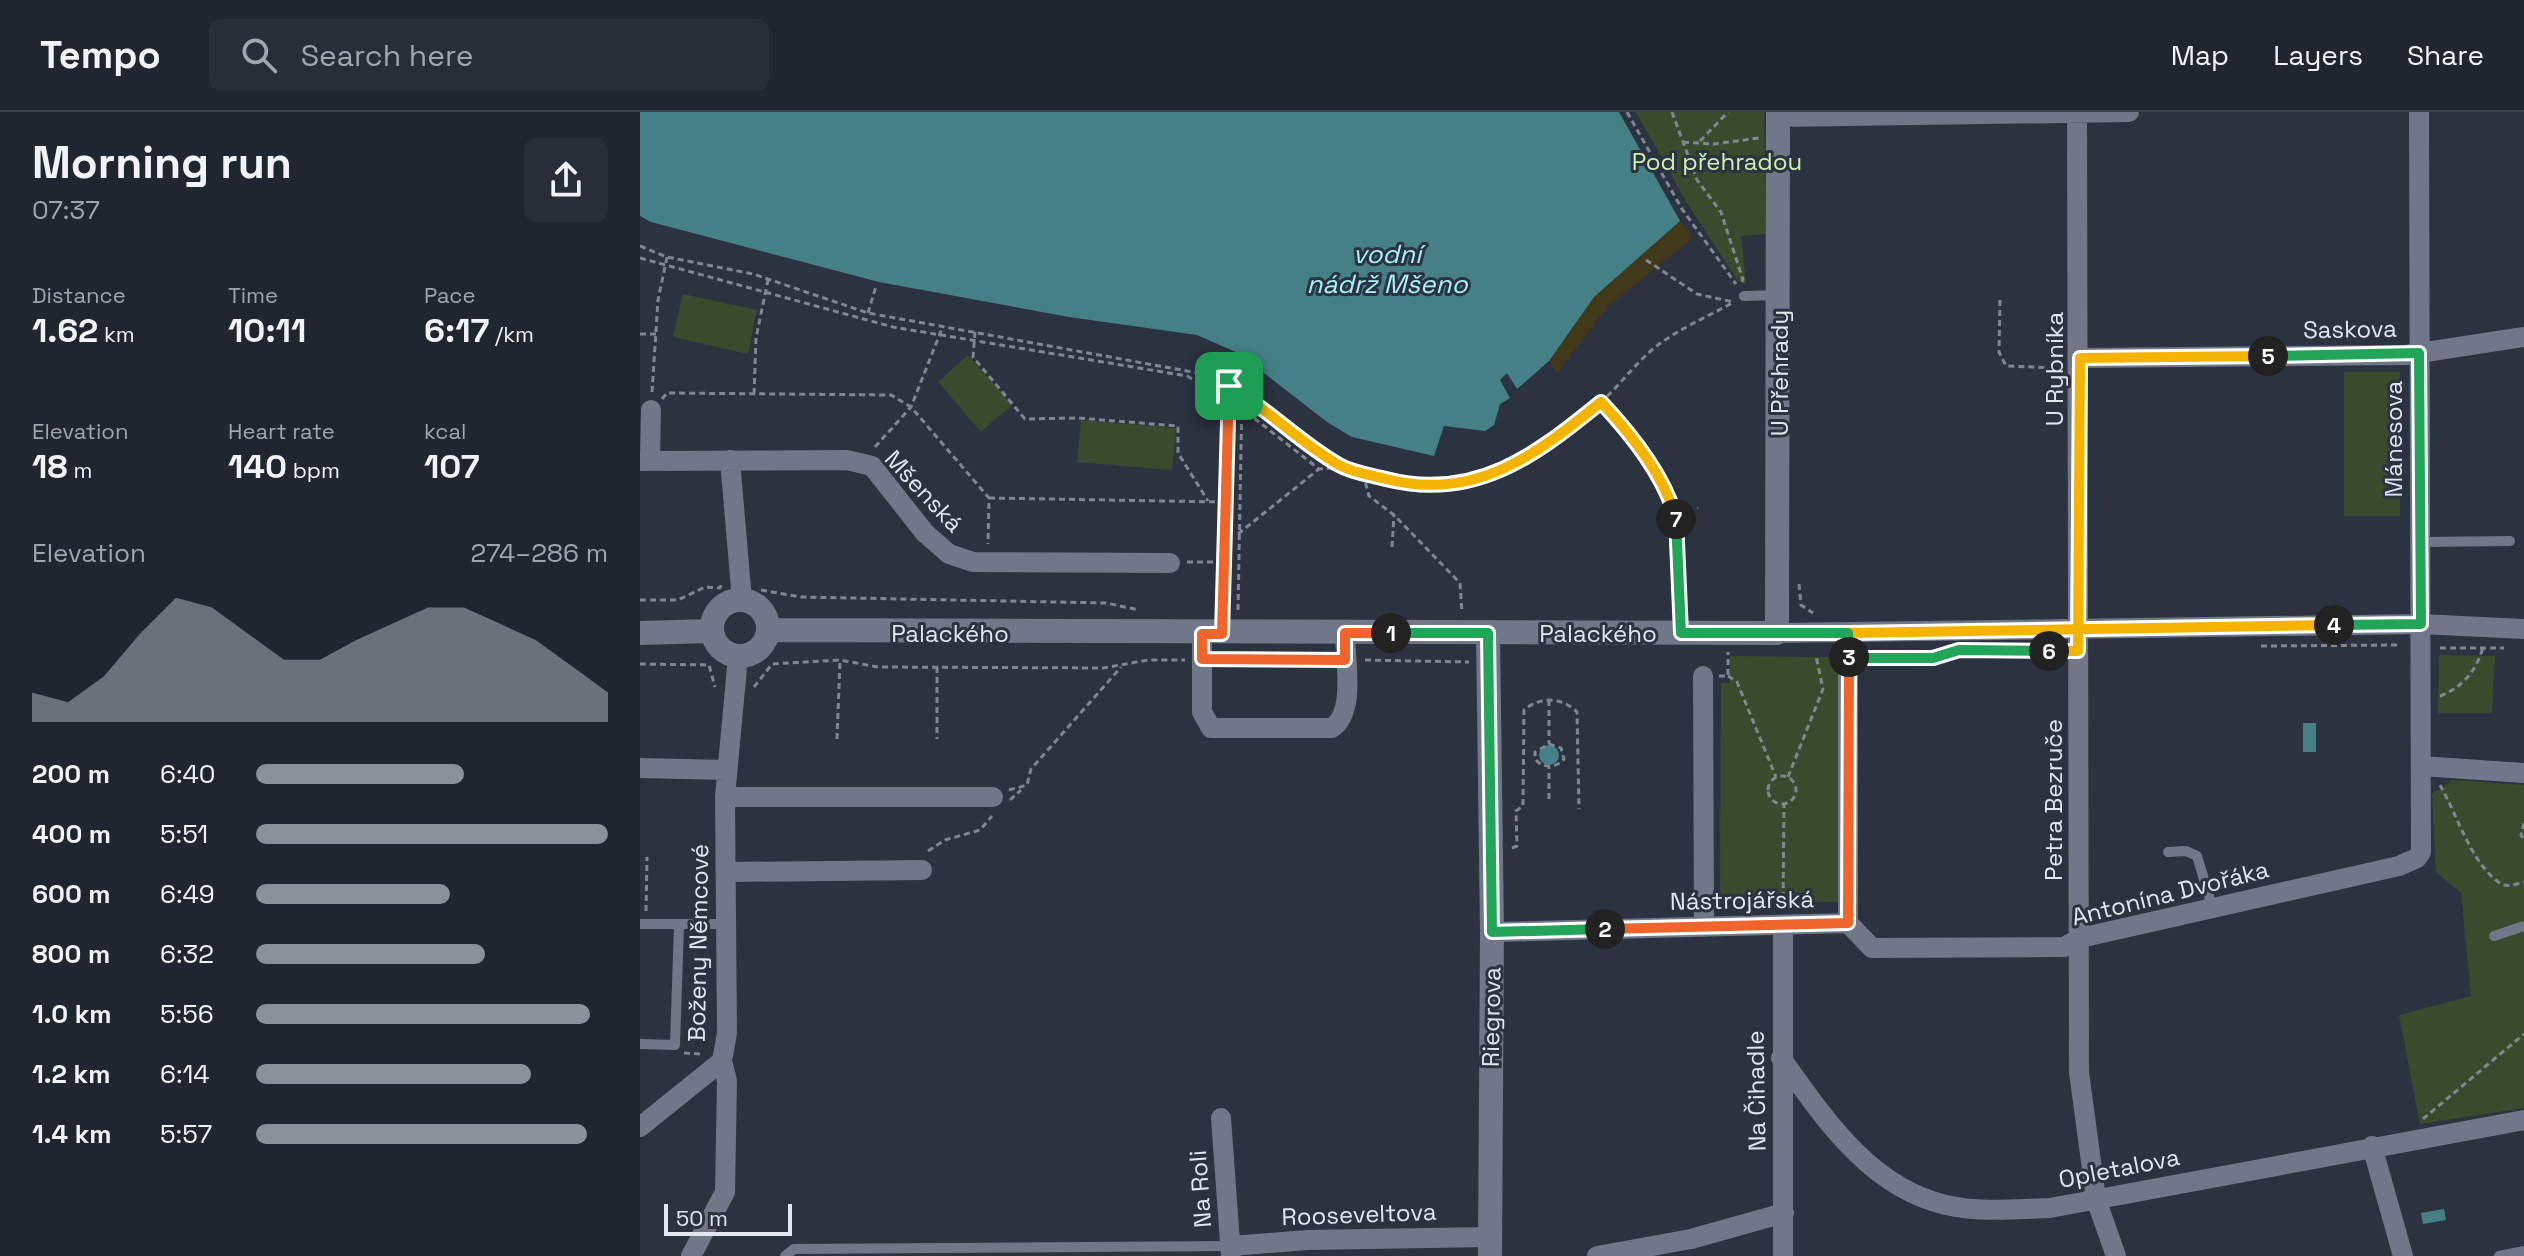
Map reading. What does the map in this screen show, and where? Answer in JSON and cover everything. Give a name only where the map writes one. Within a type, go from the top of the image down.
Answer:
[{"type":"street","points":[[1778,122],[2129,112]]},
{"type":"street","name":"Mánesova","points":[[2419,112],[2420,697],[2428,767]]},
{"type":"street","name":"U Rybníka","points":[[2077,113],[2080,363],[2078,627]]},
{"type":"street","name":"U Přehrady","points":[[1777,633],[1778,122]]},
{"type":"street","name":"Saskova","points":[[2080,363],[2419,353],[2524,337]]},
{"type":"street","points":[[645,461],[651,410]]},
{"type":"street","points":[[730,460],[749,594],[763,611],[768,630],[760,648],[738,657],[718,647],[711,631],[717,610],[749,594]]},
{"type":"street","name":"Mšenská","points":[[645,461],[847,460],[872,466],[925,533],[949,554],[973,562],[1170,563]]},
{"type":"street","name":"Palackého","points":[[768,630],[1212,634],[1848,633],[2421,624],[2524,629]]},
{"type":"street","name":"Petra Bezruče","points":[[2078,627],[2079,1072],[2096,1199],[2116,1256]]},
{"type":"street","points":[[640,633],[711,631]]},
{"type":"street","points":[[1212,634],[1202,659],[1202,712],[1211,728],[1219,729],[1332,728],[1339,723],[1345,706],[1345,633]]},
{"type":"street","name":"Riegrova","points":[[1488,633],[1492,932],[1490,1247]]},
{"type":"street","name":"Nástrojářská","points":[[1492,932],[1848,923],[1848,633]]},
{"type":"street","name":"Boženy Němcové","points":[[640,1127],[714,1058],[727,1033],[725,797],[738,657]]},
{"type":"street","points":[[1703,676],[1704,927]]},
{"type":"street","points":[[2428,767],[2524,773]]},
{"type":"street","name":"Antonína Dvořáka","points":[[1848,923],[1872,948],[2064,947],[2080,938],[2212,906],[2399,866],[2417,858],[2421,852],[2428,767]]},
{"type":"street","points":[[640,768],[727,770]]},
{"type":"street","points":[[725,797],[999,802]]},
{"type":"street","points":[[727,872],[922,870]]},
{"type":"street","name":"Na Čihadle","points":[[1783,925],[1783,1256]]},
{"type":"street","points":[[691,1256],[725,1192],[727,1081],[714,1058]]},
{"type":"street","name":"Opletalova","points":[[1781,1058],[1824,1119],[1863,1161],[1909,1193],[1946,1205],[1986,1210],[2050,1208],[2524,1120]]},
{"type":"street","name":"Na Roli","points":[[1221,1118],[1231,1251]]},
{"type":"street","points":[[2372,1146],[2403,1256]]},
{"type":"street","points":[[1597,1256],[1691,1239],[1784,1213]]},
{"type":"street","name":"Rooseveltova","points":[[1231,1251],[1307,1240],[1490,1247]]},
{"type":"lane","points":[[1740,291],[1779,295]]},
{"type":"lane","points":[[2419,542],[2510,541]]},
{"type":"lane","points":[[2168,852],[2186,851],[2197,856],[2212,906]]},
{"type":"lane","points":[[640,924],[727,924]]},
{"type":"lane","points":[[640,1044],[675,1045],[679,925]]},
{"type":"lane","points":[[2494,936],[2524,926]]},
{"type":"lane","points":[[785,1256],[794,1249],[1231,1251]]},
{"type":"lane","points":[[2499,1256],[2524,1251]]},
{"type":"path","points":[[1627,112],[1682,209],[1740,291]]},
{"type":"path","points":[[640,246],[667,257],[768,280],[868,313],[1209,375],[1342,467],[1412,486],[1472,482],[1547,447],[1601,402],[1654,348],[1733,302],[1740,291],[1743,280],[1721,212],[1697,180],[1672,112]]},
{"type":"path","points":[[1699,143],[1728,112]]},
{"type":"path","points":[[1683,142],[1699,143],[1778,122]]},
{"type":"path","points":[[651,410],[656,334],[667,257]]},
{"type":"path","points":[[640,258],[765,290],[855,319],[1187,376],[1229,400],[1319,469],[1332,471],[1342,467]]},
{"type":"path","points":[[1646,260],[1697,294],[1733,302]]},
{"type":"path","points":[[754,394],[756,338],[768,280]]},
{"type":"path","points":[[868,313],[876,286]]},
{"type":"path","points":[[2000,300],[1999,352],[2006,366],[2080,363]]},
{"type":"path","points":[[872,451],[911,407],[943,326]]},
{"type":"path","points":[[975,332],[973,357],[1025,419],[1078,418],[1178,426],[1178,453],[1208,501]]},
{"type":"path","points":[[640,334],[656,334]]},
{"type":"path","points":[[1212,634],[1224,562],[1229,386]]},
{"type":"path","points":[[651,410],[667,393],[891,395],[911,407],[989,498],[988,553]]},
{"type":"path","points":[[1601,402],[1623,425],[1665,488],[1676,516],[1681,633]]},
{"type":"path","points":[[1238,534],[1319,469]]},
{"type":"path","points":[[1363,473],[1369,496],[1394,515],[1460,583],[1462,613]]},
{"type":"path","points":[[989,498],[1226,502]]},
{"type":"path","points":[[1676,516],[1698,508]]},
{"type":"path","points":[[1392,547],[1394,515]]},
{"type":"path","points":[[1170,563],[1224,562]]},
{"type":"path","points":[[640,600],[678,600],[705,587],[720,588],[724,578]]},
{"type":"path","points":[[749,594],[801,597]]},
{"type":"path","points":[[1799,599],[1801,605],[1813,613]]},
{"type":"path","points":[[2420,697],[2438,697],[2462,684],[2475,668],[2482,648],[2439,648]]},
{"type":"path","points":[[1849,658],[1933,658],[1968,650]]},
{"type":"path","points":[[1978,650],[2078,651]]},
{"type":"path","points":[[1788,777],[1823,689],[1816,656]]},
{"type":"path","points":[[754,687],[772,664],[840,660],[878,667],[1121,667],[1148,660],[1202,659],[1470,662]]},
{"type":"path","points":[[837,739],[840,660]]},
{"type":"path","points":[[640,664],[709,665],[716,699]]},
{"type":"path","points":[[937,667],[937,739]]},
{"type":"path","points":[[922,870],[925,854],[936,844],[980,830],[999,802],[1027,785],[1031,769],[1121,667]]},
{"type":"path","points":[[1728,676],[1737,682],[1776,777]]},
{"type":"path","points":[[1549,700],[1549,744]]},
{"type":"path","points":[[1512,848],[1517,846],[1516,811],[1523,806],[1524,710],[1533,703],[1549,700],[1571,706],[1577,712],[1579,809]]},
{"type":"path","points":[[1534,756],[1539,747],[1549,744],[1561,748],[1565,755]]},
{"type":"path","points":[[1525,755],[1534,756]]},
{"type":"path","points":[[1565,755],[1578,755]]},
{"type":"path","points":[[1534,756],[1538,763],[1549,766],[1561,763],[1565,755]]},
{"type":"path","points":[[1549,766],[1549,799]]},
{"type":"path","points":[[2428,767],[2482,863],[2500,884],[2509,886],[2524,882]]},
{"type":"path","points":[[1776,777],[1788,777]]},
{"type":"path","points":[[1776,777],[1768,792],[1772,800],[1784,804],[1793,800],[1796,791],[1788,777]]},
{"type":"path","points":[[999,802],[1021,790]]},
{"type":"path","points":[[1783,925],[1784,804]]},
{"type":"path","points":[[2524,823],[2521,835],[2524,839]]},
{"type":"path","points":[[640,912],[646,911],[647,857]]},
{"type":"path","points":[[2418,1138],[2416,1125],[2524,1034]]},
{"type":"path","points":[[680,1053],[714,1058]]},
{"type":"green space","name":"Pod přehradou","points":[[1636,112],[1764,112],[1766,234],[1741,236],[1746,285],[1738,281],[1687,203]]},
{"type":"green space","points":[[683,294],[757,310],[748,354],[673,337]]},
{"type":"green space","points":[[968,355],[1012,405],[981,432],[938,382]]},
{"type":"green space","points":[[2344,372],[2400,372],[2400,516],[2344,516]]},
{"type":"green space","points":[[1081,420],[1176,428],[1172,470],[1077,462]]},
{"type":"green space","points":[[2439,655],[2495,656],[2492,713],[2438,713]]},
{"type":"green space","points":[[1730,656],[1828,657],[1838,665],[1839,902],[1720,903],[1721,683],[1730,683]]},
{"type":"green space","points":[[2452,780],[2524,785],[2524,1108],[2420,1124],[2399,1015],[2471,996],[2461,893],[2436,872],[2432,794]]},
{"type":"sand","points":[[1680,221],[1693,238],[1608,306],[1557,373],[1549,361],[1594,297]]},
{"type":"water","name":"vodní nádrž Mšeno","points":[[640,112],[1619,112],[1680,221],[1594,297],[1549,361],[1517,389],[1507,373],[1500,380],[1510,398],[1500,404],[1494,425],[1485,431],[1444,426],[1434,456],[1352,437],[1327,422],[1238,353],[1197,335],[1069,317],[879,282],[651,222],[640,216]]},
{"type":"water","points":[[2303,723],[2316,723],[2316,752],[2303,752]]},
{"type":"water","points":[[1549,745],[1556,748],[1559,755],[1556,762],[1549,765],[1542,762],[1539,755],[1542,748]]},
{"type":"water","points":[[2444,1209],[2446,1220],[2423,1224],[2421,1213]]},
{"type":"route","points":[[1229,386],[1222,634],[1202,634],[1202,659],[1345,660],[1345,633],[1488,633],[1492,932],[1848,923],[1848,633],[2078,627],[2421,624],[2419,353],[2080,358],[2078,607],[2078,627],[2078,651],[1959,650],[1933,658],[1849,658],[1848,633],[1681,633],[1676,516],[1665,488],[1623,425],[1601,402],[1547,447],[1504,470],[1472,482],[1412,486],[1342,467],[1229,386]]}]
